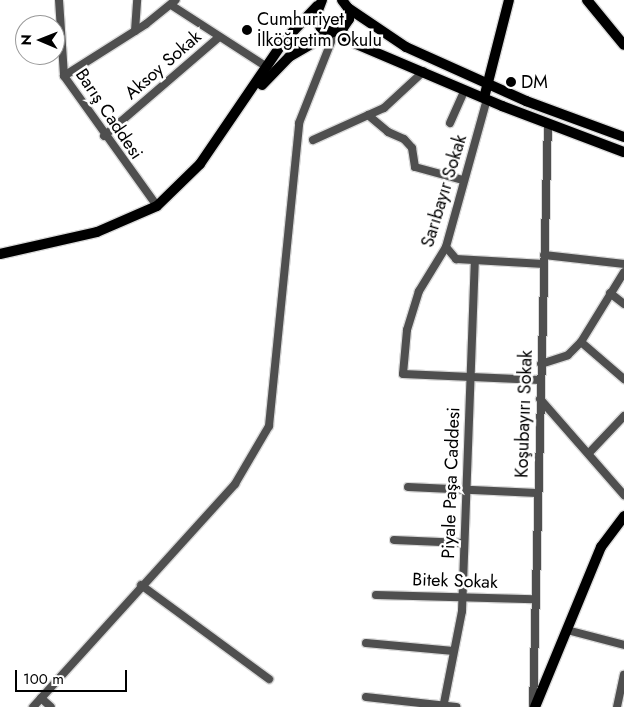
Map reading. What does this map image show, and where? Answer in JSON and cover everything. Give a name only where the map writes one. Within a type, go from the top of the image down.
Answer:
[{"type":"main road","points":[[485,99],[509,0]]},
{"type":"main road","points":[[587,0],[624,44]]},
{"type":"main road","points":[[319,2],[317,23],[356,44],[424,71],[485,99],[624,152]]},
{"type":"main road","points":[[0,254],[97,232],[157,206],[200,164],[236,114],[284,41],[319,2]]},
{"type":"main road","points":[[345,4],[406,47],[488,84],[624,137]]},
{"type":"main road","points":[[236,114],[289,57],[347,24],[345,4]]},
{"type":"main road","points":[[534,707],[602,547],[624,516]]},
{"type":"street","name":"Barış Caddesi","points":[[59,0],[64,76],[104,136],[157,206]]},
{"type":"street","points":[[136,31],[137,0]]},
{"type":"street","points":[[64,76],[136,31],[174,3],[219,36],[267,67]]},
{"type":"street","points":[[33,707],[141,585],[235,484],[269,426],[299,123],[335,32]]},
{"type":"street","name":"Aksoy Sokak","points":[[104,136],[219,36]]},
{"type":"street","points":[[313,140],[384,108],[424,71]]},
{"type":"street","points":[[450,123],[465,90]]},
{"type":"street","name":"Sarıbayır Sokak","points":[[470,378],[403,374],[407,330],[419,291],[446,247],[485,99]]},
{"type":"street","points":[[368,115],[388,132],[404,139],[412,148],[415,167],[463,180]]},
{"type":"street","name":"Koşubayırı Sokak","points":[[534,707],[534,599],[548,123]]},
{"type":"street","points":[[446,247],[456,259],[475,262],[544,264]]},
{"type":"street","points":[[544,255],[624,264]]},
{"type":"street","name":"Piyale Paşa Caddesi","points":[[444,703],[462,595],[475,262]]},
{"type":"street","points":[[541,364],[568,355],[581,342],[624,272]]},
{"type":"street","points":[[610,293],[624,304]]},
{"type":"street","points":[[581,342],[624,379]]},
{"type":"street","points":[[470,378],[540,380]]},
{"type":"street","points":[[540,399],[624,495]]},
{"type":"street","points":[[589,453],[624,416]]},
{"type":"street","points":[[408,487],[537,494]]},
{"type":"street","points":[[394,540],[464,543]]},
{"type":"street","points":[[141,585],[268,679]]},
{"type":"street","name":"Bitek Sokak","points":[[376,595],[462,595],[534,599]]},
{"type":"street","points":[[567,630],[624,645]]},
{"type":"street","points":[[366,643],[454,651]]},
{"type":"street","points":[[617,707],[624,675]]},
{"type":"street","points":[[366,697],[444,703],[456,707]]},
{"type":"street","points":[[42,698],[52,707]]},
{"type":"place","name":"Cumhuriyet İlköğretim Okulu","points":[[247,30]]},
{"type":"place","name":"DM","points":[[511,82]]}]
